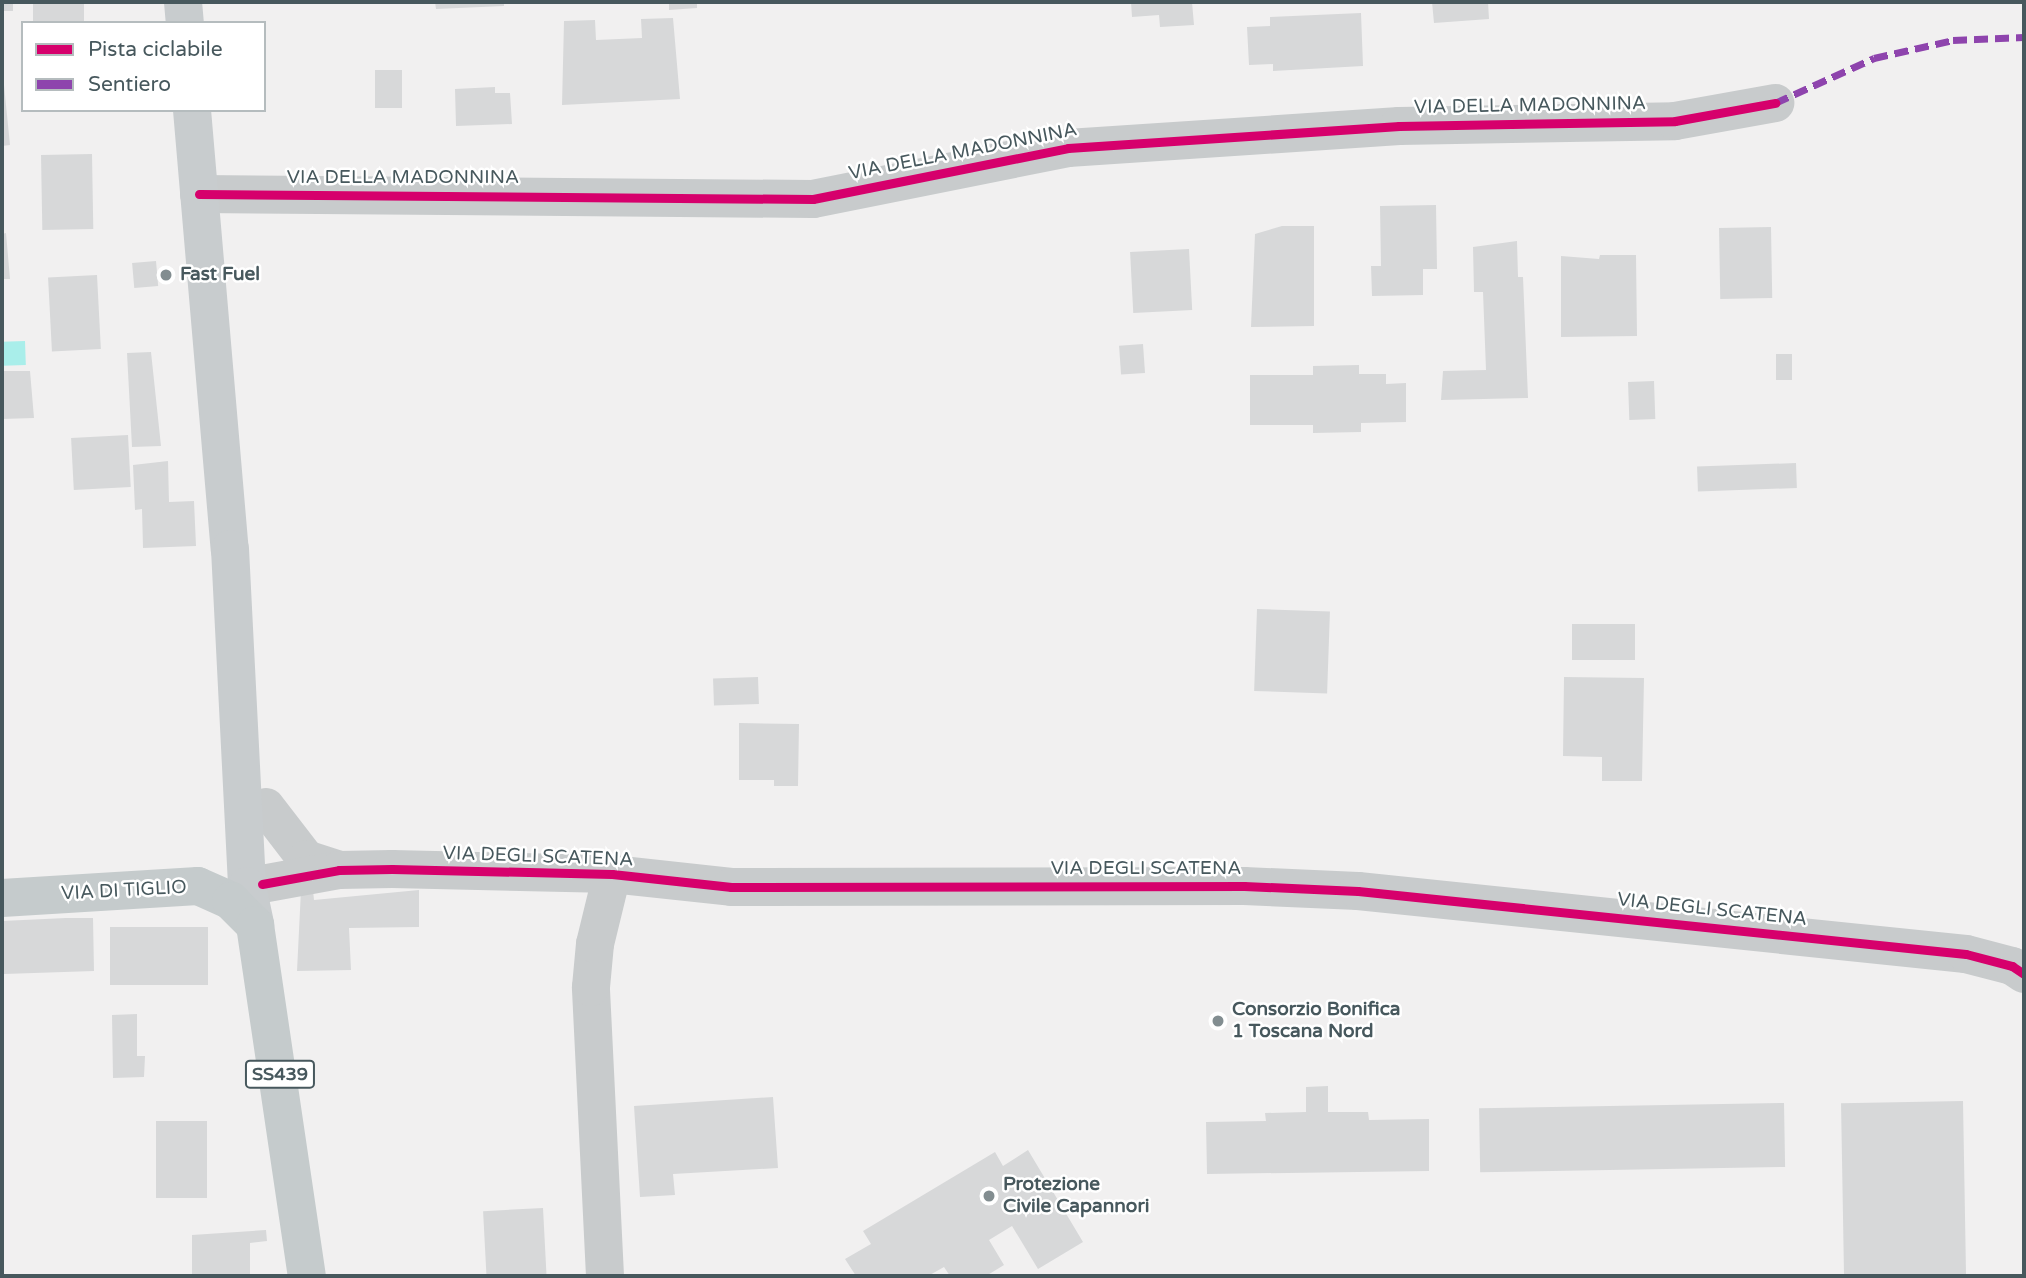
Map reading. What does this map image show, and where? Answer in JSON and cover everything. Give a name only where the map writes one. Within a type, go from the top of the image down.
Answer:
[{"type":"main road","points":[[183,2],[185,21]]},
{"type":"main road","points":[[192,112],[230,549],[248,874]]},
{"type":"main road","name":"VIA DI TIGLIO","points":[[2,898],[248,874]]},
{"type":"main road","name":"SS439","points":[[248,874],[264,964],[307,1276]]},
{"type":"street","name":"VIA DELLA MADONNINA","points":[[199,194],[813,199],[1068,148],[1399,126],[1675,121],[1775,103]]},
{"type":"street","points":[[248,874],[306,859],[339,870]]},
{"type":"street","name":"VIA DEGLI SCATENA","points":[[248,874],[339,870],[612,874],[731,887],[1244,886],[1358,891],[1966,954],[2012,966],[2024,974]]},
{"type":"street","points":[[605,1276],[591,987],[595,944],[612,874]]},
{"type":"water","points":[[25,341],[26,365],[3,366],[2,342]]},
{"type":"building","points":[[2,2],[13,2],[13,11],[2,11]]},
{"type":"building","points":[[33,2],[84,2],[84,21],[33,21]]},
{"type":"building","points":[[435,2],[504,2],[504,6],[436,9]]},
{"type":"building","points":[[669,2],[697,2],[697,8],[669,10]]},
{"type":"building","points":[[1131,2],[1192,2],[1194,25],[1160,27],[1159,15],[1132,17]]},
{"type":"building","points":[[1432,2],[1488,2],[1489,19],[1434,23]]},
{"type":"building","points":[[1361,13],[1363,66],[1273,71],[1273,64],[1249,65],[1247,27],[1270,26],[1270,17]]},
{"type":"building","points":[[673,18],[680,99],[562,105],[564,21],[595,20],[596,40],[642,38],[641,19]]},
{"type":"building","points":[[2,65],[10,145],[2,146]]},
{"type":"building","points":[[375,70],[402,70],[402,108],[375,108]]},
{"type":"building","points":[[495,87],[495,93],[510,93],[512,124],[456,126],[455,89]]},
{"type":"building","points":[[92,154],[93,229],[42,230],[41,155]]},
{"type":"building","points":[[1436,205],[1437,269],[1423,269],[1423,295],[1372,296],[1371,266],[1381,266],[1380,206]]},
{"type":"building","points":[[1282,226],[1314,226],[1314,326],[1251,327],[1255,234]]},
{"type":"building","points":[[1771,227],[1772,298],[1720,299],[1719,228]]},
{"type":"building","points":[[6,233],[10,279],[2,279],[2,234]]},
{"type":"building","points":[[1517,241],[1518,277],[1523,277],[1528,398],[1441,400],[1443,371],[1486,370],[1483,292],[1474,292],[1473,247]]},
{"type":"building","points":[[1189,249],[1192,310],[1133,313],[1130,252]]},
{"type":"building","points":[[1600,255],[1636,255],[1637,336],[1561,337],[1561,256],[1599,259]]},
{"type":"building","points":[[156,261],[158,286],[134,288],[132,263]]},
{"type":"building","points":[[97,275],[101,349],[52,351],[48,278]]},
{"type":"building","points":[[1143,344],[1145,373],[1121,375],[1119,346]]},
{"type":"building","points":[[151,352],[161,446],[132,447],[127,353]]},
{"type":"building","points":[[1776,354],[1792,354],[1792,380],[1776,380]]},
{"type":"building","points":[[1359,365],[1359,374],[1386,374],[1386,384],[1406,383],[1406,422],[1361,423],[1361,432],[1313,433],[1313,425],[1250,425],[1250,375],[1313,375],[1313,366]]},
{"type":"building","points":[[2,371],[30,371],[34,418],[2,419]]},
{"type":"building","points":[[1654,381],[1655,419],[1629,420],[1628,382]]},
{"type":"building","points":[[128,435],[131,487],[74,490],[71,438]]},
{"type":"building","points":[[168,461],[169,502],[194,501],[196,546],[143,548],[142,509],[135,510],[133,465]]},
{"type":"building","points":[[1796,463],[1797,488],[1698,491],[1697,466]]},
{"type":"building","points":[[1257,609],[1330,612],[1327,693],[1254,691]]},
{"type":"building","points":[[1572,624],[1635,624],[1635,660],[1572,660]]},
{"type":"building","points":[[758,677],[759,704],[714,706],[713,679]]},
{"type":"building","points":[[1564,677],[1644,678],[1642,781],[1602,781],[1602,757],[1563,756]]},
{"type":"building","points":[[739,723],[799,724],[798,786],[774,786],[774,780],[739,780]]},
{"type":"building","points":[[301,890],[313,890],[314,900],[419,890],[419,927],[349,928],[351,970],[297,971]]},
{"type":"building","points":[[93,918],[94,971],[4,974],[2,921]]},
{"type":"building","points":[[110,927],[208,927],[208,985],[110,985]]},
{"type":"building","points":[[137,1014],[137,1056],[145,1056],[144,1077],[113,1078],[112,1015]]},
{"type":"building","points":[[1328,1086],[1328,1112],[1368,1112],[1369,1120],[1429,1119],[1429,1171],[1207,1174],[1206,1122],[1266,1121],[1265,1113],[1306,1112],[1306,1087]]},
{"type":"building","points":[[773,1097],[778,1168],[673,1174],[675,1195],[640,1197],[634,1106]]},
{"type":"building","points":[[1963,1101],[1966,1276],[1844,1276],[1841,1103]]},
{"type":"building","points":[[1784,1103],[1785,1167],[1480,1172],[1479,1108]]},
{"type":"building","points":[[156,1121],[207,1121],[207,1198],[156,1198]]},
{"type":"building","name":"Protezione Civile Capannori","points":[[1028,1150],[1083,1242],[1038,1269],[1012,1226],[989,1240],[1004,1265],[986,1276],[950,1276],[944,1267],[928,1276],[856,1276],[845,1259],[871,1244],[863,1231],[995,1152],[1003,1166]]},
{"type":"building","points":[[543,1208],[547,1276],[486,1276],[483,1211]]},
{"type":"building","points":[[266,1230],[267,1241],[250,1243],[250,1276],[192,1276],[192,1235]]},
{"type":"marked path","points":[[1775,103],[1874,58],[1953,40],[2024,37]]},
{"type":"cycle path","points":[[199,194],[813,199],[1068,148],[1399,126],[1675,121],[1775,103]]},
{"type":"cycle path","points":[[262,884],[339,870],[392,869],[612,874],[731,887],[1244,886],[1358,891],[1966,954],[2012,966],[2024,974]]},
{"type":"place","name":"Fast Fuel","points":[[166,275]]},
{"type":"place","name":"Consorzio Bonifica 1 Toscana Nord","points":[[1218,1021]]},
{"type":"place","name":"Protezione Civile Capannori","points":[[989,1196]]}]
